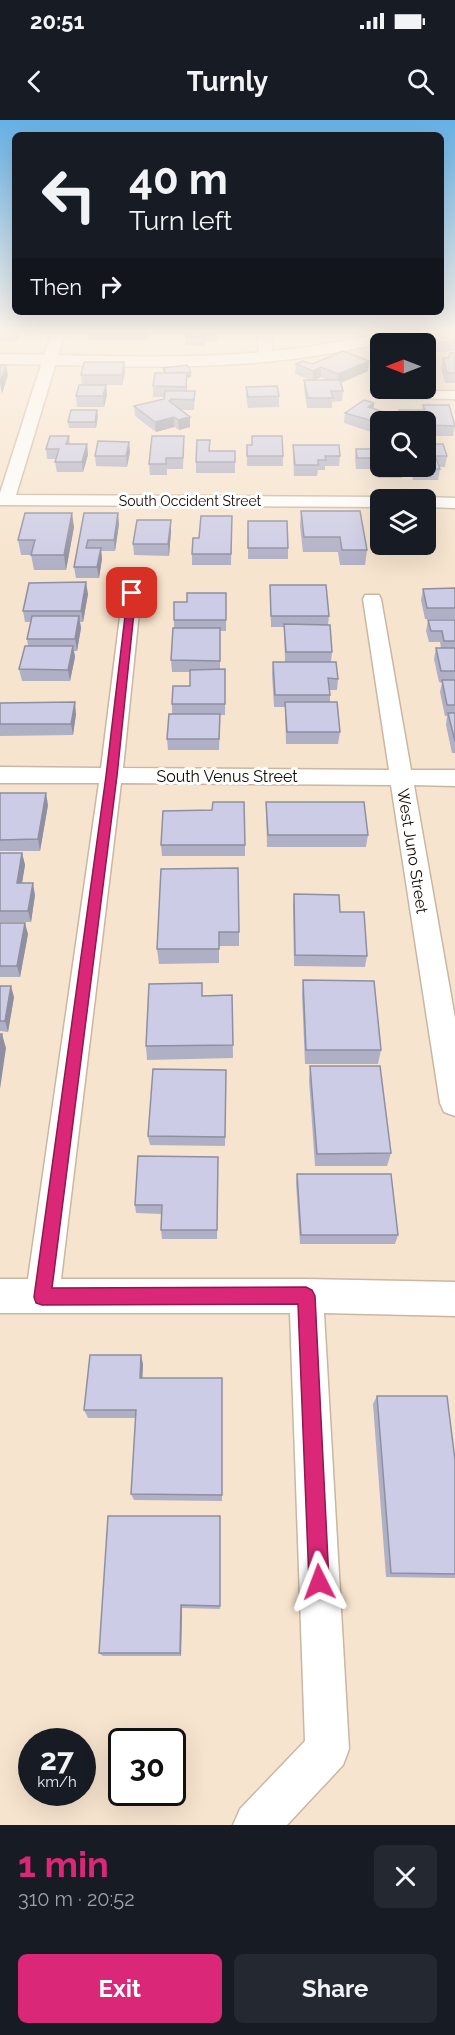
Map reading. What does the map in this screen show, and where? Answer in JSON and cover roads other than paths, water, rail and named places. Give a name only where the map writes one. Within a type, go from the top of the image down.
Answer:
[{"type":"street","points":[[3,500],[33,410]]},
{"type":"street","name":"South Occident Street","points":[[3,500],[370,502]]},
{"type":"street","points":[[436,502],[455,502]]},
{"type":"street","points":[[42,1297],[111,776],[132,593]]},
{"type":"street","name":"West Juno Street","points":[[372,599],[455,1103]]},
{"type":"street","name":"South Venus Street","points":[[0,775],[455,778]]},
{"type":"street","points":[[0,1296],[306,1296],[455,1299]]},
{"type":"street","points":[[256,1825],[327,1749],[306,1296]]}]
